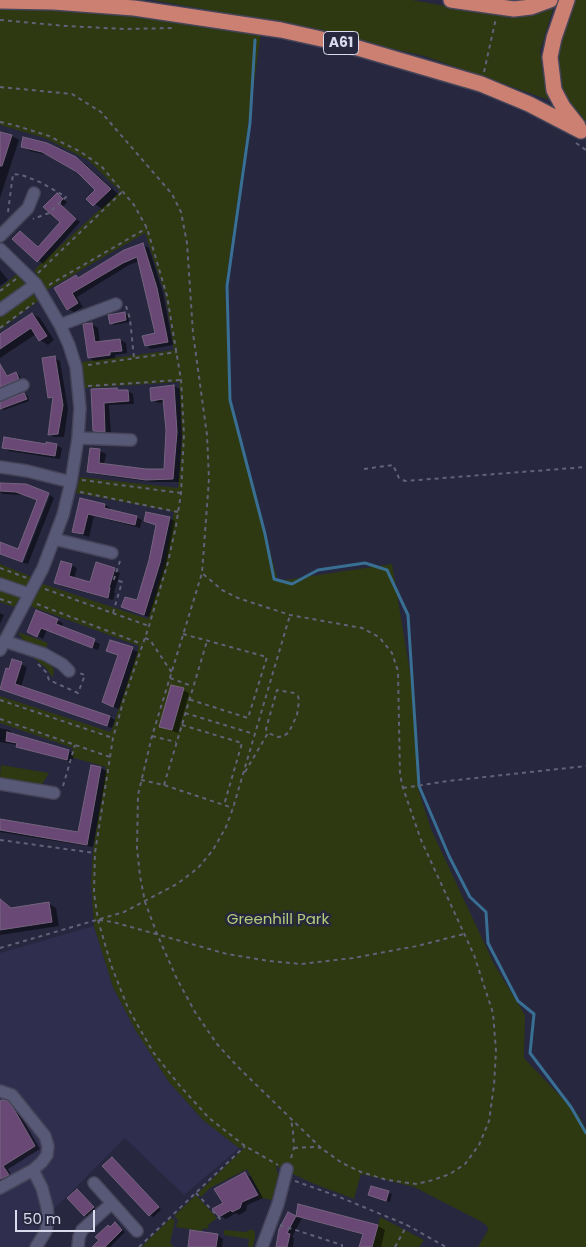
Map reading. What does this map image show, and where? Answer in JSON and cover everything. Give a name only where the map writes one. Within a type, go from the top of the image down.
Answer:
[{"type":"highway","points":[[451,0],[514,9],[531,7],[550,0]]},
{"type":"highway","points":[[567,0],[554,38],[550,57],[552,75],[554,90],[563,107],[583,132]]},
{"type":"highway","name":"A61","points":[[0,1],[54,2],[134,8],[281,30],[344,44],[481,84],[529,104],[583,132]]},
{"type":"street","points":[[0,236],[28,208],[34,193]]},
{"type":"street","points":[[0,249],[35,284],[60,325],[76,367],[80,408],[78,438],[63,515],[32,590],[2,645],[55,659],[69,671]]},
{"type":"street","points":[[0,310],[35,284]]},
{"type":"street","points":[[60,325],[116,304]]},
{"type":"street","points":[[0,395],[23,385]]},
{"type":"street","points":[[78,438],[131,440]]},
{"type":"street","points":[[0,467],[27,471],[70,483]]},
{"type":"street","points":[[54,539],[112,553]]},
{"type":"street","points":[[0,584],[32,590]]},
{"type":"street","points":[[0,784],[54,794]]},
{"type":"street","points":[[0,1092],[12,1095],[45,1136],[48,1146],[47,1155],[33,1170],[0,1188]]},
{"type":"street","points":[[33,1170],[42,1188],[48,1218],[46,1231],[36,1247]]},
{"type":"street","points":[[262,1247],[286,1174]]},
{"type":"street","points":[[94,1183],[137,1231]]},
{"type":"street","points":[[78,1247],[82,1230],[112,1203]]},
{"type":"path","points":[[483,76],[496,17]]},
{"type":"path","points":[[0,20],[124,29],[176,28]]},
{"type":"path","points":[[0,87],[72,94],[101,112],[172,194],[181,212],[187,243],[193,333],[207,435],[209,478],[202,573],[152,736],[138,795],[137,848],[140,876],[145,902],[157,934],[176,979],[195,1012],[212,1036],[236,1066],[321,1148],[342,1163],[361,1172],[387,1180],[417,1184],[450,1174],[465,1164],[479,1145],[489,1121],[496,1051],[492,1013],[474,955],[422,840],[403,788],[400,775],[398,671],[392,653],[379,637],[362,628],[290,615],[230,594],[222,590],[202,573]]},
{"type":"path","points":[[0,122],[48,136],[81,152],[102,167],[134,205],[147,228],[167,296],[181,380],[184,434],[181,493],[178,512],[168,562],[113,738],[95,854],[94,893],[98,920],[111,966],[128,1008],[154,1052],[180,1086],[209,1118],[245,1146],[300,1182],[406,1225],[446,1247]]},
{"type":"path","points":[[0,328],[35,284],[124,191]]},
{"type":"path","points":[[0,291],[35,284],[147,228]]},
{"type":"path","points":[[116,304],[125,302],[130,319],[134,358]]},
{"type":"path","points":[[76,367],[177,352]]},
{"type":"path","points":[[78,386],[181,380]]},
{"type":"path","points":[[364,470],[393,465],[399,478],[405,481],[586,467]]},
{"type":"path","points":[[70,483],[181,493]]},
{"type":"path","points":[[70,483],[178,512]]},
{"type":"path","points":[[112,553],[121,556],[114,579],[122,582],[113,613]]},
{"type":"path","points":[[0,568],[32,590],[142,644]]},
{"type":"path","points":[[32,590],[113,613],[149,626]]},
{"type":"path","points":[[0,948],[124,912],[177,884],[198,868],[213,850],[226,827],[233,808],[290,615]]},
{"type":"path","points":[[182,634],[267,657],[248,718],[188,699]]},
{"type":"path","points":[[145,638],[150,640],[172,673]]},
{"type":"path","points":[[164,785],[207,640]]},
{"type":"path","points":[[170,678],[192,686]]},
{"type":"path","points":[[243,774],[268,733],[266,729],[277,690],[294,693],[298,696],[299,701],[297,715],[289,732],[284,736],[278,737],[268,733]]},
{"type":"path","points":[[0,700],[113,738]]},
{"type":"path","points":[[184,713],[255,734]]},
{"type":"path","points":[[0,718],[110,757]]},
{"type":"path","points":[[181,725],[242,742],[224,804]]},
{"type":"path","points":[[152,736],[176,742]]},
{"type":"path","points":[[54,794],[60,795],[75,745]]},
{"type":"path","points":[[403,788],[586,766]]},
{"type":"path","points":[[141,780],[164,785],[233,808]]},
{"type":"path","points":[[0,840],[95,854]]},
{"type":"path","points":[[98,920],[113,922],[227,954],[301,964],[371,955],[464,934]]},
{"type":"path","points":[[286,1174],[294,1148],[291,1117]]},
{"type":"path","points":[[139,1247],[245,1146]]},
{"type":"path","points":[[294,1148],[321,1148]]},
{"type":"path","points":[[196,1193],[222,1222]]},
{"type":"path","points":[[271,1220],[287,1228],[342,1245],[342,1247]]},
{"type":"path","points":[[396,1247],[406,1225]]},
{"type":"shaded area","points":[[94,926],[113,987],[136,1031],[169,1082],[203,1120],[239,1148],[184,1195],[125,1138],[54,1209],[54,1231],[43,1247],[0,1247],[0,953]]},
{"type":"green space","points":[[152,0],[412,0],[468,10],[524,12],[555,3],[540,51],[549,100],[424,56],[270,21]]},
{"type":"green space","points":[[574,0],[586,0],[586,126],[580,121],[561,89],[557,70],[559,51]]},
{"type":"green space","name":"Greenhill Park","points":[[26,8],[124,14],[261,33],[225,288],[231,403],[278,581],[392,564],[415,702],[418,789],[431,829],[494,964],[525,1015],[524,1058],[579,1116],[586,1129],[586,1247],[478,1247],[488,1230],[487,1226],[482,1222],[414,1187],[361,1174],[354,1199],[312,1183],[276,1166],[278,1175],[272,1200],[257,1197],[261,1195],[247,1169],[210,1188],[201,1197],[198,1193],[244,1148],[239,1148],[203,1120],[169,1082],[136,1031],[113,987],[94,926],[91,882],[93,850],[106,767],[71,757],[73,748],[0,723],[0,696],[111,732],[139,646],[30,606],[43,584],[148,619],[165,561],[174,512],[76,493],[80,477],[178,488],[182,438],[179,382],[85,388],[82,362],[174,350],[165,294],[145,233],[47,290],[34,270],[120,191],[88,160],[45,138],[0,125],[0,10]]},
{"type":"green space","points":[[17,274],[38,301],[0,330],[0,288]]},
{"type":"green space","points":[[0,564],[32,577],[14,607],[0,602]]},
{"type":"green space","points":[[18,632],[48,643],[43,658],[50,663],[54,670],[53,678],[46,668],[35,659]]},
{"type":"green space","points":[[1,765],[49,773],[41,786],[0,778]]},
{"type":"green space","points":[[196,1195],[217,1218],[207,1226],[209,1227],[208,1229],[203,1228],[202,1231],[176,1227],[178,1220],[174,1216]]},
{"type":"green space","points":[[380,1217],[424,1240],[419,1247],[373,1247]]},
{"type":"green space","points":[[171,1218],[175,1220],[170,1243],[174,1247],[141,1247]]},
{"type":"green space","points":[[252,1229],[255,1232],[253,1247],[248,1247],[249,1239],[224,1235],[224,1230],[246,1232]]},
{"type":"building","points":[[0,132],[12,135],[2,166],[0,166]]},
{"type":"building","points":[[23,137],[47,143],[76,157],[111,189],[93,206],[86,199],[95,190],[77,172],[42,152],[21,147]]},
{"type":"building","points":[[57,193],[63,199],[59,203],[76,219],[37,262],[12,239],[20,231],[38,247],[60,222],[43,207]]},
{"type":"building","points":[[143,243],[157,288],[168,342],[145,346],[142,336],[155,333],[137,257],[123,263],[72,293],[78,303],[67,310],[54,288],[76,275],[78,278],[124,250]]},
{"type":"building","points":[[125,312],[126,320],[110,324],[108,315]]},
{"type":"building","points":[[32,313],[47,336],[39,341],[31,328],[0,349],[0,334]]},
{"type":"building","points":[[92,323],[95,342],[120,339],[122,351],[88,358],[83,324]]},
{"type":"building","points":[[55,356],[63,405],[58,434],[48,435],[53,397],[48,398],[42,358]]},
{"type":"building","points":[[0,364],[7,376],[16,372],[19,379],[0,387]]},
{"type":"building","points":[[174,385],[177,432],[173,479],[146,480],[87,472],[90,448],[100,449],[99,463],[146,469],[164,469],[166,430],[163,399],[151,401],[150,388]]},
{"type":"building","points":[[117,388],[118,390],[128,390],[129,401],[104,403],[105,432],[93,431],[91,389]]},
{"type":"building","points":[[24,393],[27,399],[0,409],[0,402]]},
{"type":"building","points":[[4,437],[57,444],[55,456],[2,448]]},
{"type":"building","points":[[0,483],[26,484],[49,493],[22,562],[0,554],[0,542],[18,549],[37,500],[16,492],[0,491]]},
{"type":"building","points":[[80,498],[105,504],[104,508],[137,516],[135,525],[88,514],[83,534],[72,532]]},
{"type":"building","points":[[146,512],[170,517],[160,563],[144,615],[121,607],[125,597],[137,600],[149,560],[156,525],[144,521]]},
{"type":"building","points":[[61,561],[72,564],[69,576],[90,582],[96,562],[115,568],[108,598],[54,583]]},
{"type":"building","points":[[36,610],[58,619],[56,624],[95,639],[92,648],[41,628],[37,637],[27,632]]},
{"type":"building","points":[[110,640],[133,647],[113,707],[102,702],[118,655],[106,651]]},
{"type":"building","points":[[12,659],[22,662],[15,684],[110,716],[107,726],[0,689],[6,668],[9,669]]},
{"type":"building","points":[[171,685],[184,688],[172,730],[159,727]]},
{"type":"building","points":[[7,732],[69,750],[67,760],[16,747],[17,743],[6,741]]},
{"type":"building","points":[[91,765],[101,767],[87,845],[0,830],[0,819],[78,832]]},
{"type":"building","points":[[0,899],[11,908],[49,902],[52,922],[0,930]]},
{"type":"building","points":[[0,1101],[8,1101],[35,1146],[3,1166],[9,1175],[0,1179]]},
{"type":"building","points":[[112,1157],[159,1207],[149,1216],[102,1166]]},
{"type":"building","points":[[245,1172],[258,1195],[242,1202],[240,1208],[232,1212],[231,1210],[219,1217],[212,1209],[223,1203],[214,1189]]},
{"type":"building","points":[[371,1186],[389,1191],[386,1201],[368,1195]]},
{"type":"building","points":[[77,1189],[94,1207],[84,1216],[67,1198]]},
{"type":"building","points":[[298,1204],[378,1225],[372,1247],[359,1247],[363,1234],[296,1216]]},
{"type":"building","points":[[288,1212],[296,1216],[287,1233],[290,1234],[287,1247],[276,1247],[279,1229]]},
{"type":"building","points":[[115,1222],[122,1230],[105,1247],[92,1247],[99,1240],[95,1237],[108,1225],[110,1227]]},
{"type":"building","points":[[190,1230],[218,1234],[216,1247],[188,1247]]},
{"type":"waterway","points":[[255,40],[250,123],[227,286],[230,400],[265,534],[274,579],[292,584],[318,570],[365,563],[387,570],[408,615],[419,786],[449,856],[470,897],[486,912],[488,943],[518,1001],[534,1014],[530,1053],[571,1107],[586,1133]]}]
